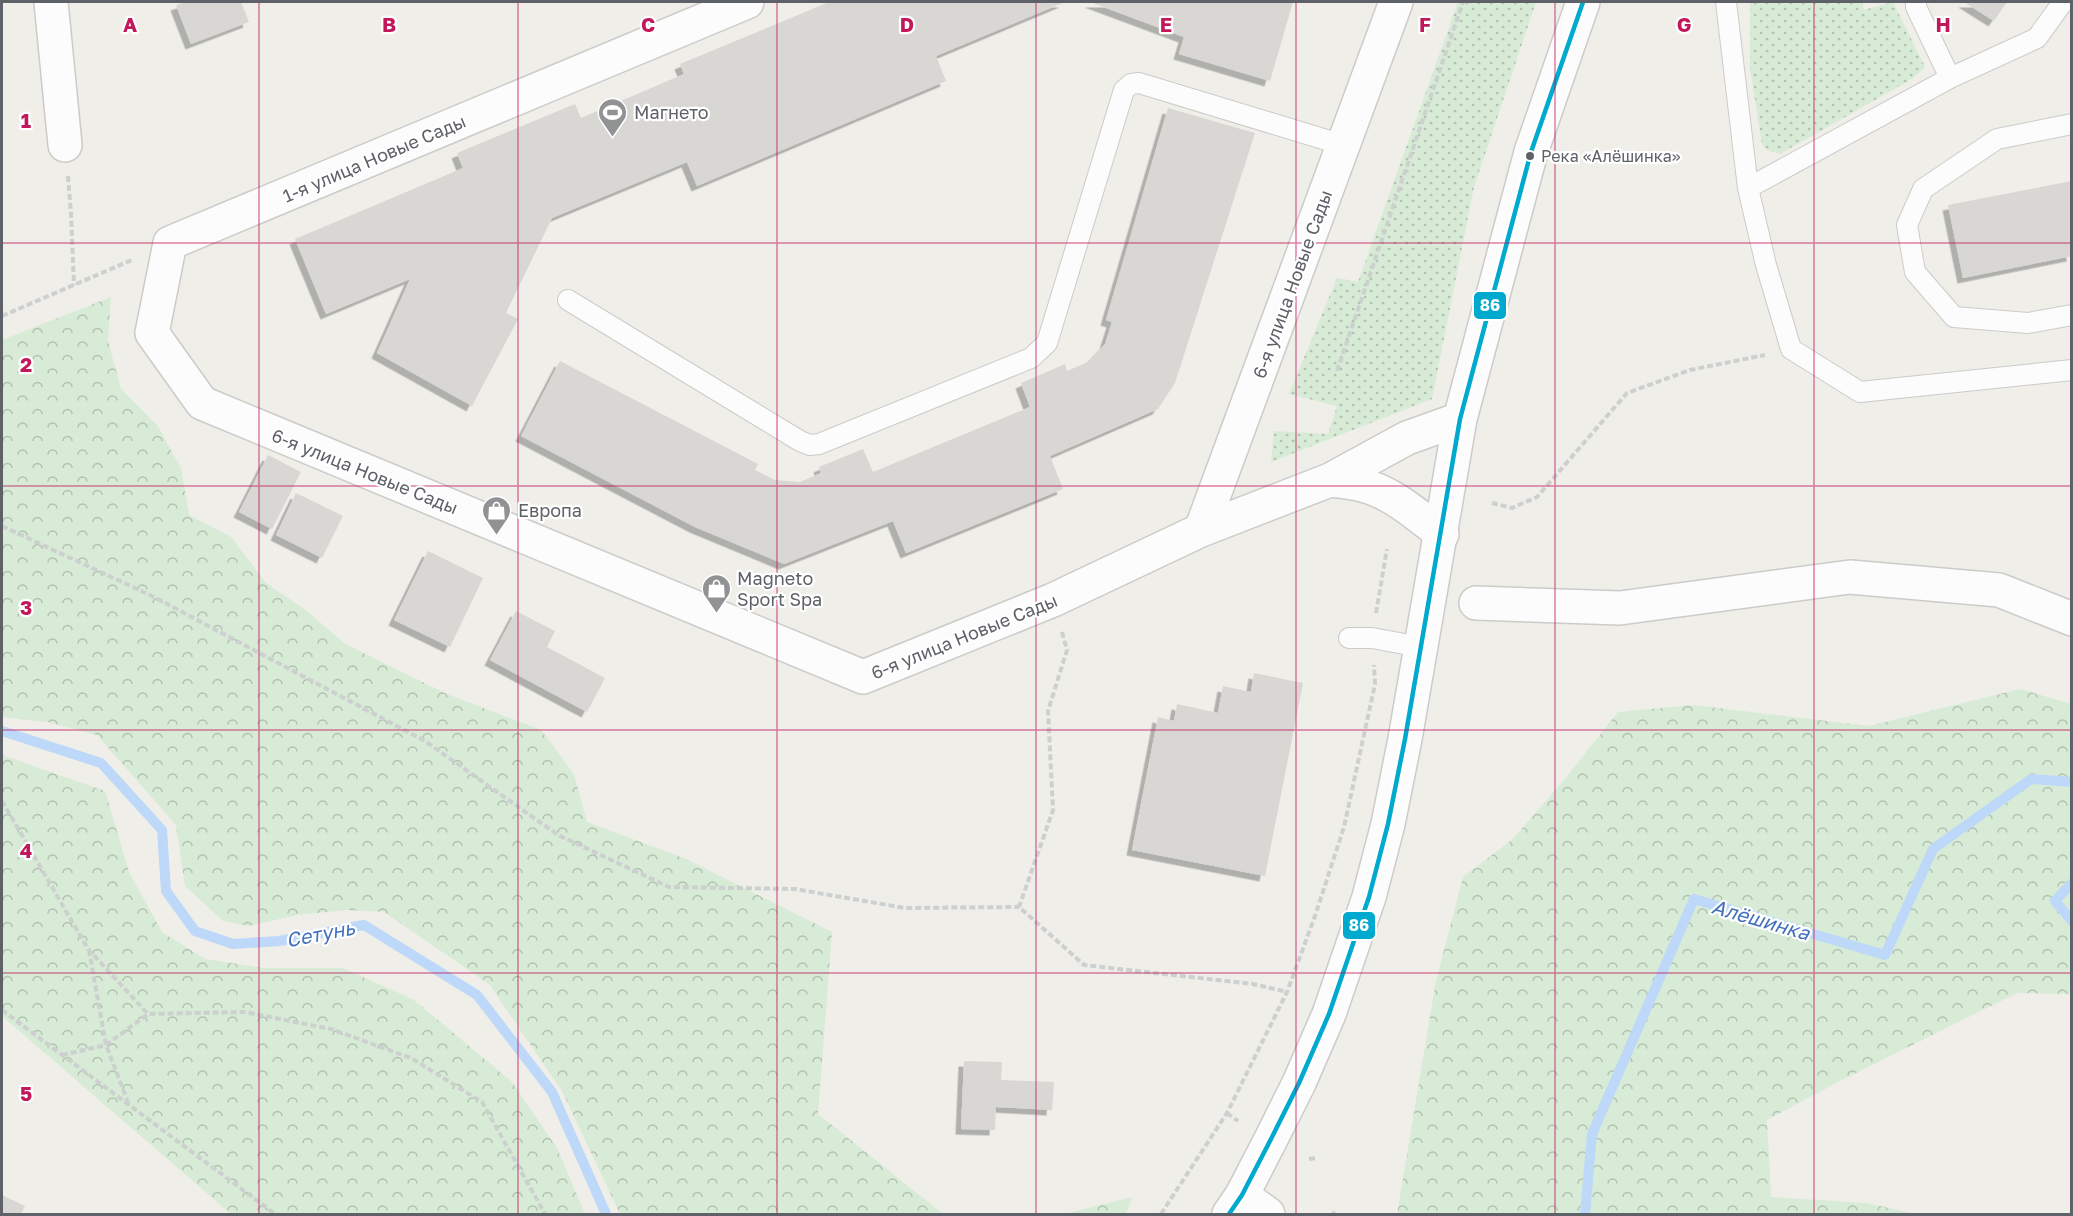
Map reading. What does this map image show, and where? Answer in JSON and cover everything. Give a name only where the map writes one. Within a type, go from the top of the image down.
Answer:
[{"type":"street","points":[[51,2],[64,145]]},
{"type":"street","name":"1-я улица Новые Сады","points":[[170,243],[747,2]]},
{"type":"street","name":"6-я улица Новые Сады","points":[[170,243],[152,333],[201,403],[863,677],[1053,600],[1201,530],[1396,2]]},
{"type":"street","points":[[1268,1215],[1235,1205],[1299,1083],[1329,1014],[1369,897],[1388,824],[1405,739],[1460,419],[1532,152],[1583,2]]},
{"type":"street","points":[[1201,530],[1330,480],[1407,438],[1460,419]]},
{"type":"street","points":[[1330,480],[1363,485],[1379,492],[1395,500],[1442,534]]},
{"type":"street","points":[[1476,603],[1620,608],[1850,577],[1999,590],[2072,619]]},
{"type":"lane","points":[[1726,2],[1748,188],[1766,265],[1791,349],[1860,392],[2072,370]]},
{"type":"lane","points":[[1916,2],[1916,7],[1950,78]]},
{"type":"lane","points":[[1748,188],[1950,78],[2037,38],[2063,2]]},
{"type":"lane","points":[[568,300],[800,441],[810,445],[819,444],[1031,358],[1047,343],[1124,90],[1131,84],[1139,82],[1343,145]]},
{"type":"lane","points":[[2072,124],[1997,139],[1923,189],[1907,225],[1915,272],[1954,317],[2028,323],[2072,315]]},
{"type":"lane","points":[[1349,638],[1372,638],[1421,648]]},
{"type":"path","points":[[1337,371],[1463,2]]},
{"type":"path","points":[[64,145],[71,214],[74,285]]},
{"type":"path","points":[[2,316],[170,243]]},
{"type":"path","points":[[1492,503],[1512,508],[1537,497],[1627,393],[1690,370],[1791,349]]},
{"type":"path","points":[[2,526],[152,596],[414,735],[558,835],[669,887],[795,889],[905,908],[1019,907],[1084,965],[1253,984],[1287,992]]},
{"type":"path","points":[[1161,1215],[1227,1113],[1287,992],[1315,916],[1344,827],[1375,684],[1372,638],[1387,549]]},
{"type":"path","points":[[1019,907],[1053,810],[1048,711],[1067,650],[1053,600]]},
{"type":"path","points":[[2,801],[88,949],[148,1014]]},
{"type":"path","points":[[88,949],[106,1045],[130,1106]]},
{"type":"path","points":[[2,1010],[275,1215]]},
{"type":"path","points":[[62,1055],[106,1045],[148,1014],[245,1012],[331,1029],[411,1058],[482,1102],[545,1215]]},
{"type":"path","points":[[1227,1113],[1238,1121]]},
{"type":"path","points":[[1309,1159],[1317,1158]]},
{"type":"green space","points":[[1458,2],[1536,2],[1474,187],[1432,399],[1271,462],[1274,431],[1328,434],[1337,406],[1289,394],[1337,278],[1358,282]]},
{"type":"green space","points":[[1750,2],[1862,2],[1864,10],[1893,2],[1925,67],[1912,79],[1780,154],[1767,150],[1762,144],[1750,68]]},
{"type":"green space","points":[[111,297],[108,341],[121,389],[157,425],[181,468],[189,515],[231,537],[266,583],[306,610],[345,644],[447,694],[541,730],[574,774],[587,822],[686,859],[832,932],[818,1114],[943,1214],[620,1214],[562,1091],[489,984],[384,912],[347,910],[297,915],[249,926],[223,921],[185,886],[176,825],[97,735],[47,722],[2,717],[2,340]]},
{"type":"green space","points":[[2020,689],[2071,704],[2071,994],[2017,993],[1767,1120],[1771,1197],[1866,1203],[1916,1214],[1397,1214],[1436,981],[1463,877],[1513,839],[1618,712],[1693,705],[1869,726]]},
{"type":"green space","points":[[2,755],[105,791],[129,872],[162,932],[205,959],[263,968],[343,968],[414,1000],[512,1082],[557,1148],[585,1214],[231,1214],[2,1016]]},
{"type":"green space","points":[[1133,1197],[1125,1214],[1064,1214]]},
{"type":"building","points":[[186,2],[241,2],[249,22],[191,44],[176,5]]},
{"type":"building","points":[[829,2],[1065,2],[936,56],[946,81],[697,186],[687,162],[552,218],[506,313],[518,319],[472,406],[377,353],[410,279],[326,314],[295,239],[463,168],[457,153],[575,104],[581,118],[684,74],[680,64]]},
{"type":"building","points":[[1090,2],[1293,2],[1270,81],[1179,54],[1184,37]]},
{"type":"building","points":[[1964,2],[2007,2],[1994,21]]},
{"type":"building","points":[[1168,108],[1255,133],[1175,383],[1158,409],[1050,456],[1063,489],[906,553],[893,521],[784,564],[695,527],[521,436],[560,361],[758,464],[755,470],[775,480],[800,482],[821,473],[819,467],[863,449],[873,472],[1030,407],[1021,383],[1065,364],[1067,371],[1088,362],[1105,344],[1112,322],[1106,320]]},
{"type":"building","points":[[2072,181],[2072,256],[1963,278],[1948,205]]},
{"type":"building","points":[[268,455],[301,472],[272,529],[239,512]]},
{"type":"building","points":[[296,493],[343,516],[322,558],[276,535]]},
{"type":"building","points":[[428,551],[483,578],[450,647],[394,620]]},
{"type":"building","points":[[516,611],[555,631],[547,647],[605,678],[587,712],[490,660]]},
{"type":"building","points":[[1254,673],[1303,683],[1265,876],[1132,850],[1158,717],[1174,721],[1177,704],[1218,713],[1223,686],[1251,692]]},
{"type":"building","points":[[964,1061],[1002,1062],[1001,1080],[1054,1082],[1052,1110],[996,1107],[995,1130],[961,1129]]},
{"type":"building","points":[[2,1195],[25,1206],[21,1214],[2,1214]]},
{"type":"waterway","name":"Сетунь","points":[[2,731],[101,763],[162,830],[166,891],[195,931],[233,944],[279,941],[364,925],[477,995],[552,1092],[606,1214]]},
{"type":"waterway","name":"Алёшинка","points":[[1585,1214],[1592,1134],[1694,899],[1885,955],[1933,849],[2031,779],[2072,782]]},
{"type":"waterway","name":"Алёшинка","points":[[2072,883],[2055,901],[2072,921]]},
{"type":"transit line","name":"86","points":[[1229,1214],[1242,1195],[1299,1083],[1329,1014],[1369,897],[1388,824],[1405,739],[1460,419],[1531,152],[1583,2]]},
{"type":"place","name":"Магнето","points":[[613,138]]},
{"type":"place","name":"Река «Алёшинка»","points":[[1530,156]]},
{"type":"place","name":"Европа","points":[[497,536]]},
{"type":"place","name":"Magneto Sport Spa","points":[[716,614]]}]
